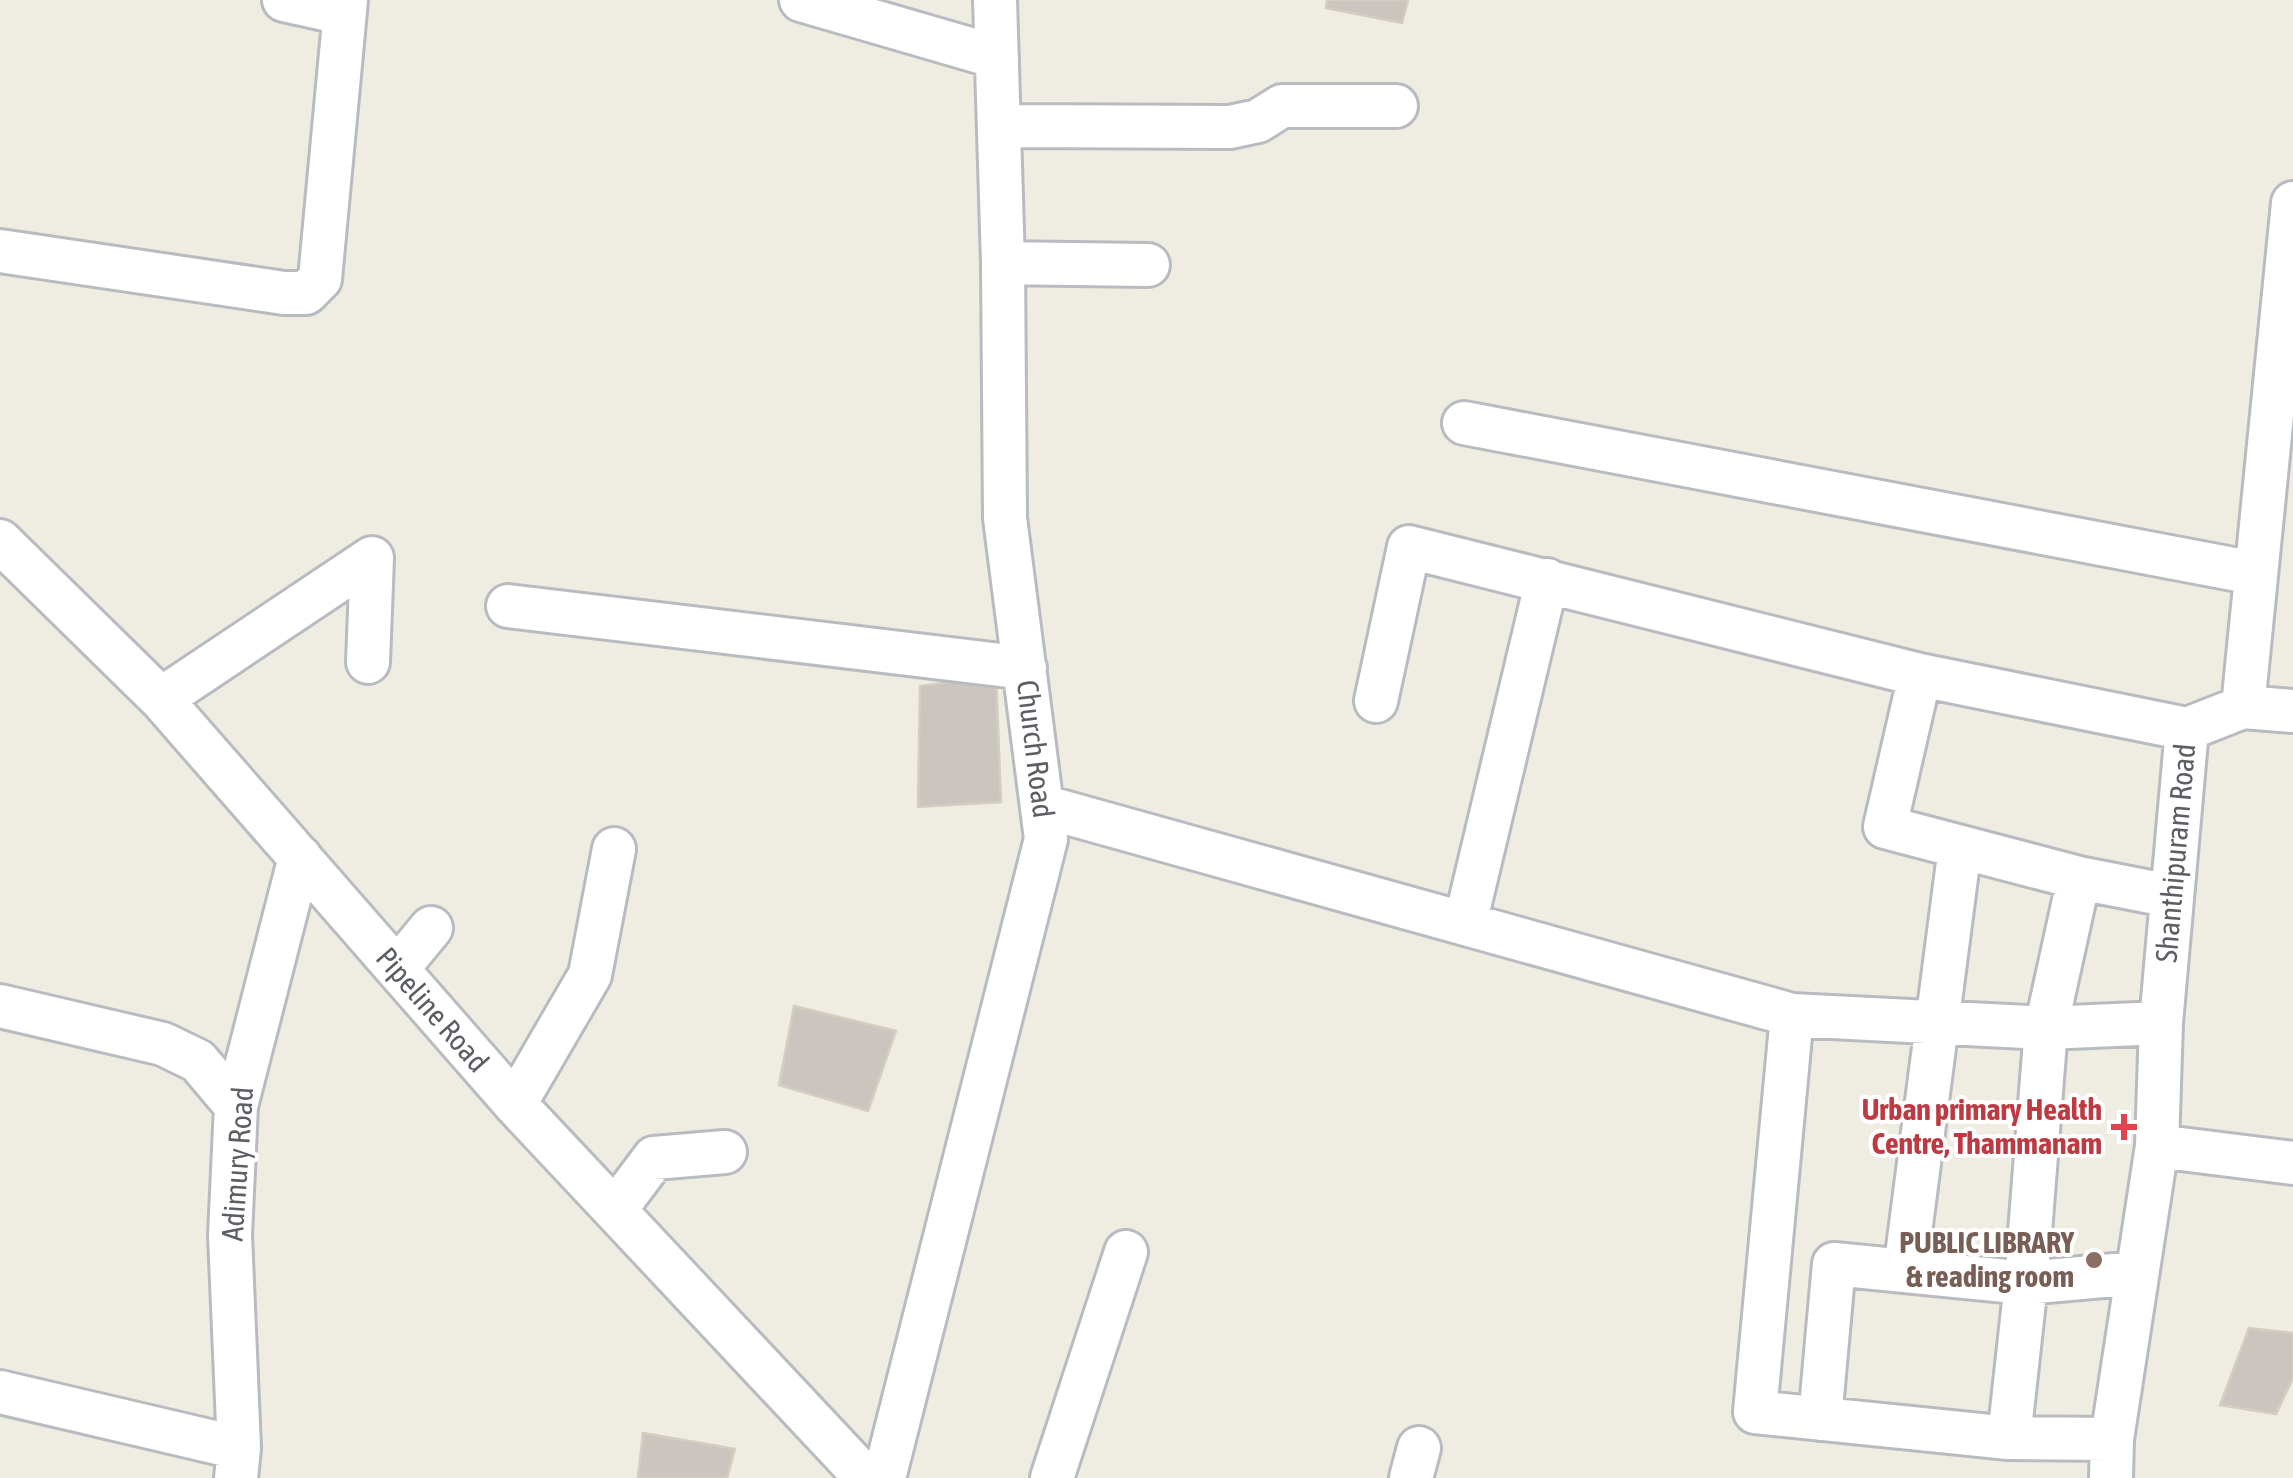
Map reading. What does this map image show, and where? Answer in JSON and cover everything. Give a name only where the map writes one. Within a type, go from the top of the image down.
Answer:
[{"type":"street","points":[[0,251],[284,294],[306,293],[320,279],[344,6],[284,0]]},
{"type":"street","points":[[801,0],[996,56]]},
{"type":"street","name":"Church Road","points":[[884,1478],[1046,839],[1005,518],[995,0]]},
{"type":"street","points":[[999,126],[1230,127],[1258,122],[1282,106],[1396,106]]},
{"type":"street","points":[[2293,204],[2242,708],[2293,711]]},
{"type":"street","points":[[1003,264],[1148,265]]},
{"type":"street","points":[[1464,423],[2254,573]]},
{"type":"street","points":[[1376,701],[1409,547],[1920,674],[2188,729]]},
{"type":"street","name":"Pipeline Road","points":[[3,551],[161,699],[515,1104],[866,1478]]},
{"type":"street","points":[[161,699],[372,558],[368,662]]},
{"type":"street","points":[[1465,924],[1547,580]]},
{"type":"street","points":[[508,606],[1024,668]]},
{"type":"street","points":[[1920,674],[1885,827],[2079,878],[2171,896]]},
{"type":"street","name":"Shanthipuram Road","points":[[2112,1459],[2158,1146],[2161,1023],[2188,729],[2242,708]]},
{"type":"street","points":[[1042,806],[1792,1014],[2046,1028],[2161,1023]]},
{"type":"street","points":[[1905,1271],[1960,847]]},
{"type":"street","points":[[515,1104],[590,975],[614,849]]},
{"type":"street","name":"Adimury Road","points":[[238,1463],[230,1236],[236,1106],[300,857]]},
{"type":"street","points":[[2008,1438],[2026,1283],[2046,1028],[2079,878]]},
{"type":"street","points":[[397,969],[431,928]]},
{"type":"street","points":[[0,1006],[163,1044],[198,1061],[236,1106]]},
{"type":"street","points":[[1792,1014],[1755,1412],[2008,1438],[2112,1459]]},
{"type":"street","points":[[2158,1146],[2293,1163]]},
{"type":"street","points":[[615,1210],[654,1158],[725,1152]]},
{"type":"street","points":[[1052,1478],[1126,1252]]},
{"type":"street","points":[[1820,1419],[1834,1264],[2026,1283],[2138,1273]]},
{"type":"street","points":[[0,1392],[238,1463]]},
{"type":"building","points":[[1327,0],[1408,0],[1402,23],[1326,8]]},
{"type":"building","points":[[996,676],[1001,802],[918,807],[920,686]]},
{"type":"building","points":[[794,1006],[896,1031],[868,1111],[779,1085]]},
{"type":"building","points":[[2249,1328],[2293,1333],[2293,1378],[2276,1414],[2220,1405]]},
{"type":"building","points":[[643,1433],[735,1449],[727,1478],[638,1478]]},
{"type":"place","name":"Urban primary Health Centre, Thammanam","points":[[2124,1127]]},
{"type":"place","name":"PUBLIC LIBRARY & reading room","points":[[2094,1260]]}]
